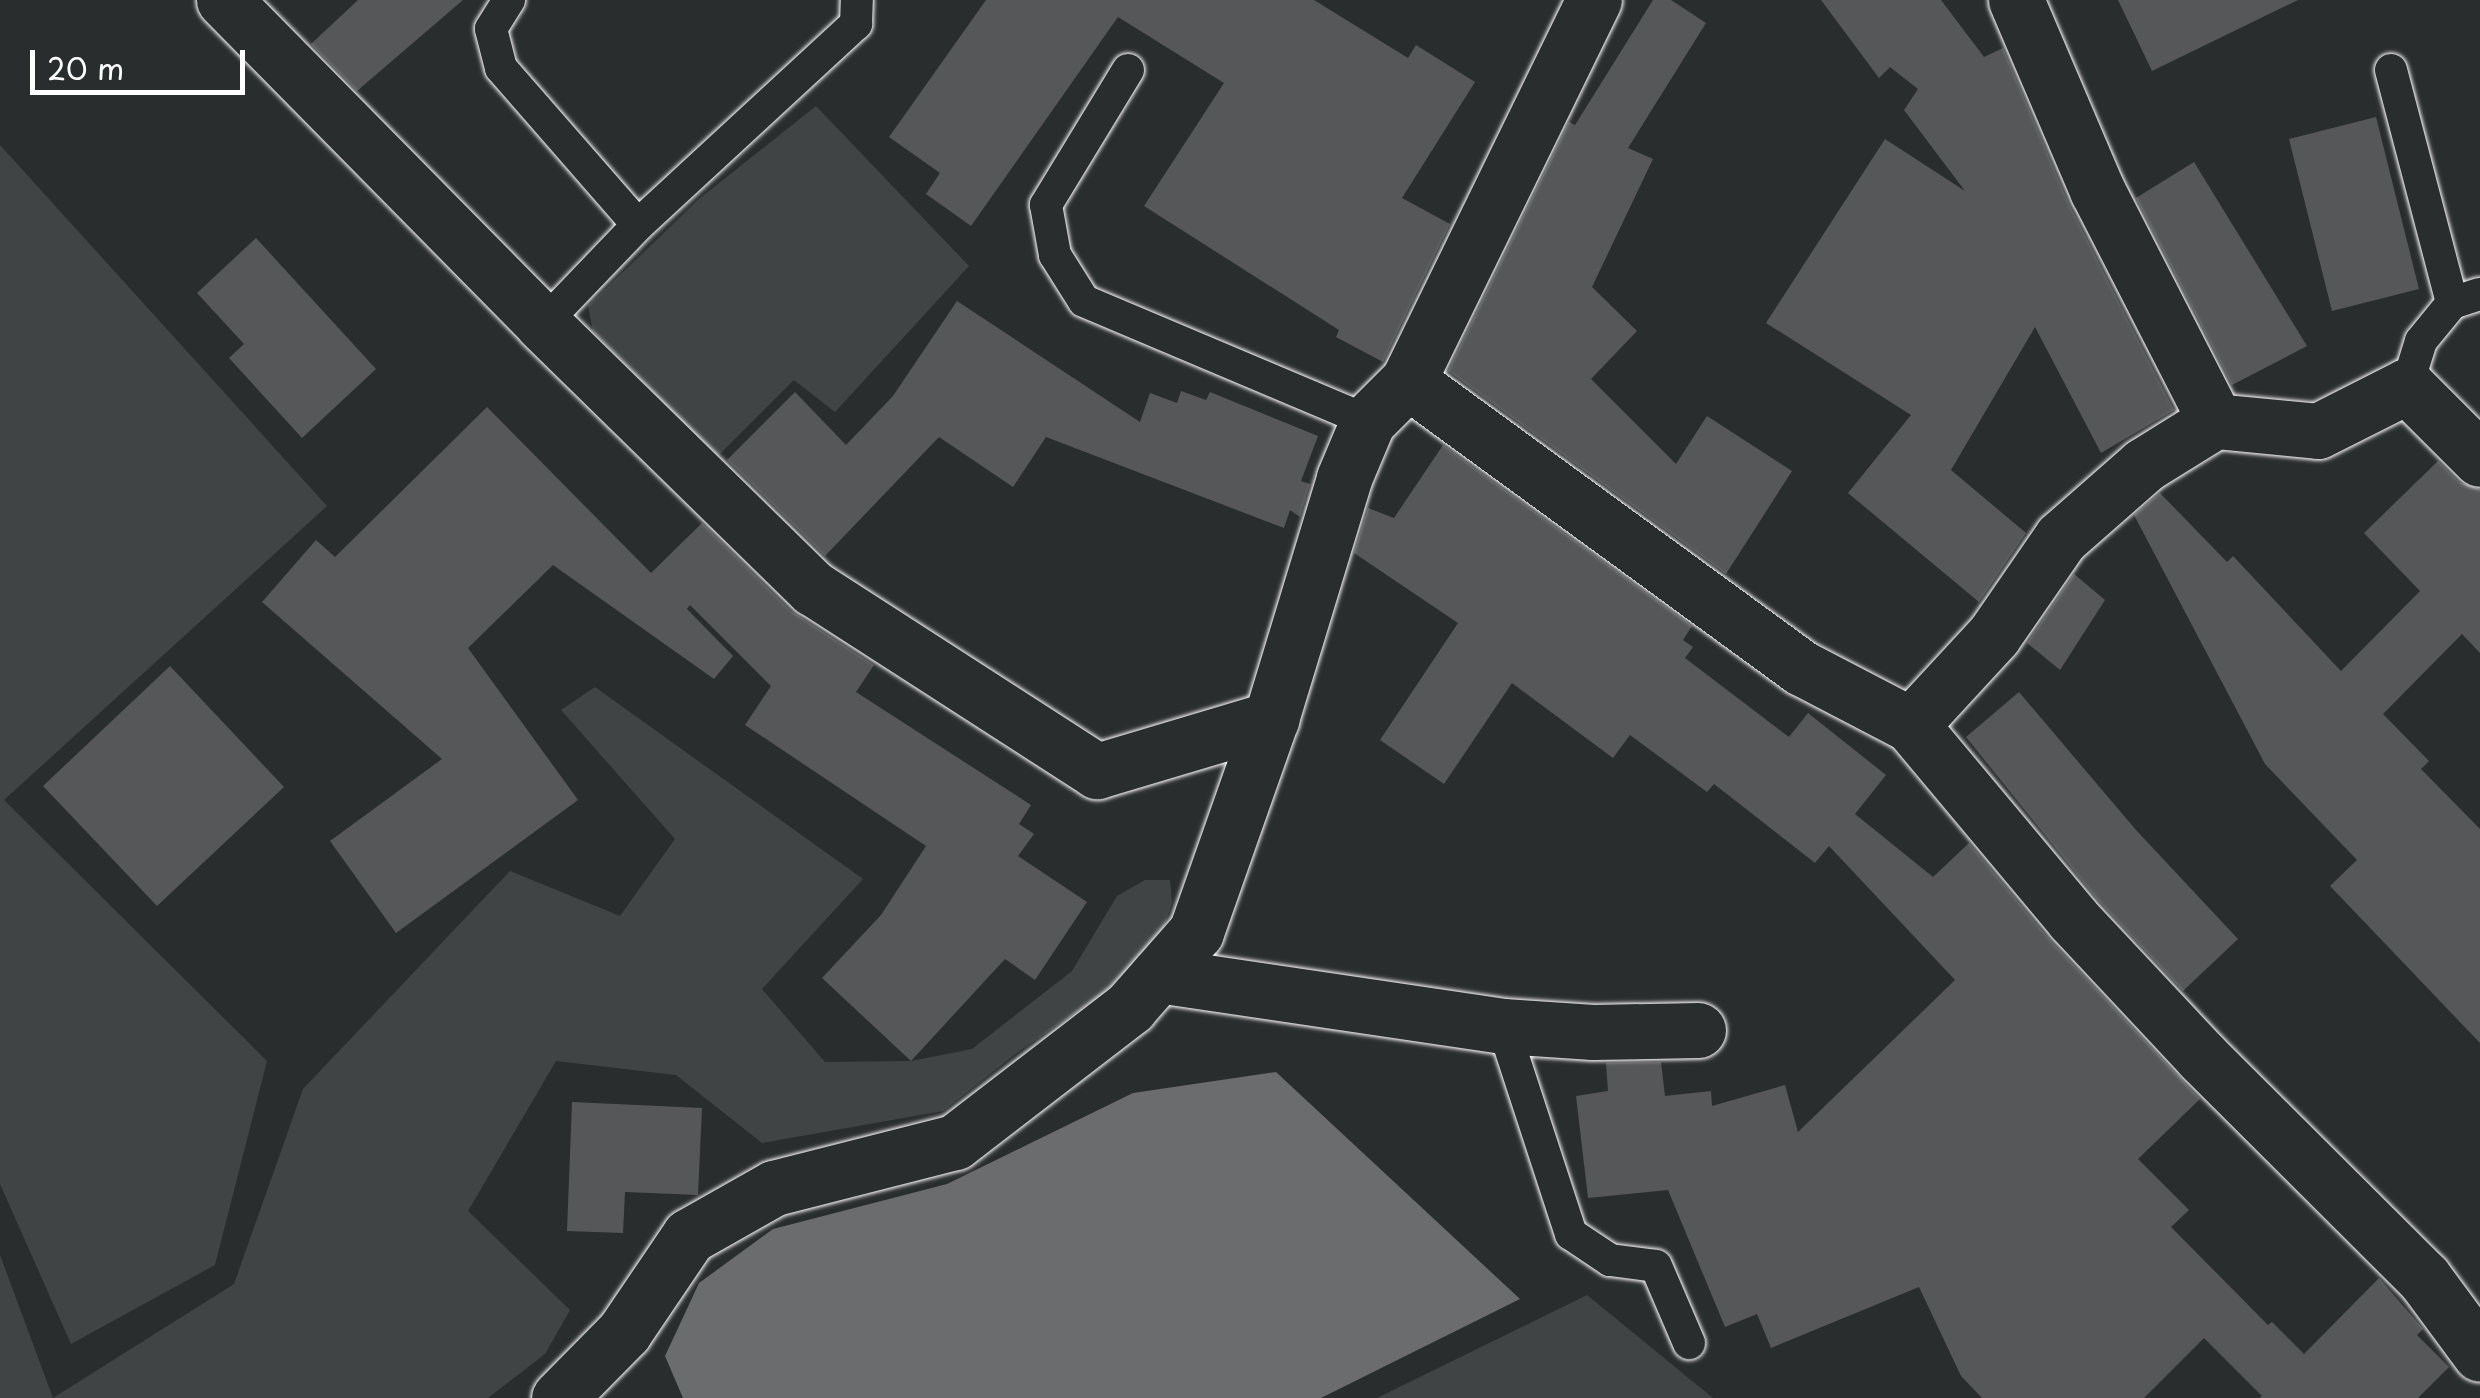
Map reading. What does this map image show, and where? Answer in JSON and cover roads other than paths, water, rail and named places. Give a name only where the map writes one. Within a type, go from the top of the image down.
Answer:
[{"type":"street","points":[[224,0],[543,324],[813,588],[1097,772],[1272,719]]},
{"type":"street","points":[[559,1398],[624,1332],[689,1236],[774,1188],[954,1142],[1130,1007],[1196,932],[1272,719],[1344,478],[1368,421],[1408,381],[1594,0]]},
{"type":"street","points":[[2016,0],[2097,190],[2215,421]]},
{"type":"street","points":[[1408,381],[1802,668],[1911,725],[2073,918],[2163,1016],[2424,1278],[2480,1354]]},
{"type":"street","points":[[1911,725],[1994,635],[2062,538],[2144,465],[2215,421],[2318,432],[2407,386],[2480,459]]},
{"type":"street","points":[[1158,975],[1503,1026],[1592,1032],[1698,1030]]},
{"type":"lane","points":[[509,0],[491,29],[501,68],[638,225]]},
{"type":"lane","points":[[543,324],[638,225],[856,24],[857,0]]},
{"type":"lane","points":[[1128,70],[1046,205],[1055,254],[1084,302],[1368,421]]},
{"type":"lane","points":[[2390,70],[2466,298],[2421,342],[2407,386]]},
{"type":"lane","points":[[1503,1026],[1571,1234],[1610,1260],[1656,1266],[1689,1343]]}]
